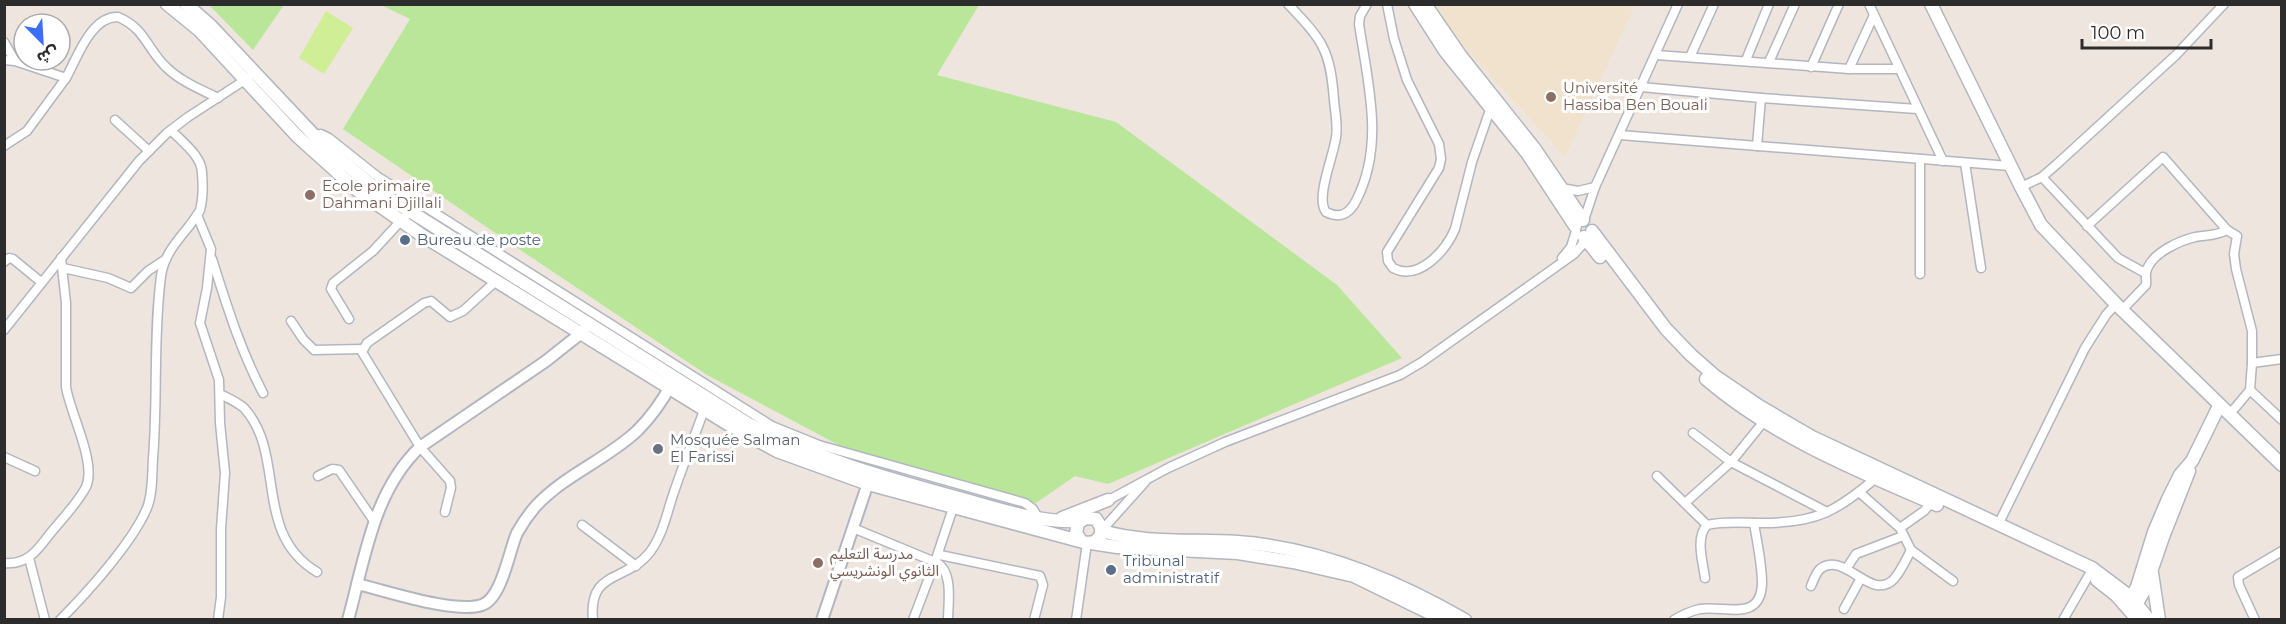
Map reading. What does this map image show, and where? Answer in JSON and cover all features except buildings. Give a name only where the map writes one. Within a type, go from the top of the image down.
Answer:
[{"type":"main road","points":[[167,4],[199,30],[245,81],[309,139]]},
{"type":"main road","points":[[186,4],[212,26],[255,72],[309,139],[357,190],[588,324],[672,383],[704,410],[777,451],[953,508],[1086,543],[1117,548],[1268,557],[1377,581],[1444,620]]},
{"type":"main road","points":[[1415,4],[1445,51],[1493,103]]},
{"type":"main road","points":[[1425,4],[1493,103],[1561,188],[1583,229]]},
{"type":"main road","points":[[1931,4],[2010,166],[2042,225],[2119,307],[2282,465]]},
{"type":"main road","points":[[1530,150],[1583,229],[1600,245],[1685,360],[1709,382],[1765,420],[1807,444],[1998,525],[2092,568],[2118,586],[2133,607]]},
{"type":"main road","points":[[405,217],[496,281],[588,324]]},
{"type":"main road","points":[[1663,331],[1715,376],[1759,406],[1931,503],[2089,575],[2149,620]]},
{"type":"main road","points":[[672,383],[774,437],[869,479],[1039,520],[1052,522],[1096,519],[1102,531],[1098,540],[1086,543]]},
{"type":"main road","points":[[2133,607],[2145,589],[2192,461],[2219,406]]},
{"type":"main road","points":[[2133,607],[2140,576],[2168,499],[2180,475],[2192,461]]},
{"type":"main road","points":[[1052,522],[1108,500]]},
{"type":"main road","points":[[1083,519],[1077,526],[1076,533],[1086,543]]},
{"type":"main road","points":[[1102,531],[1134,538],[1239,542],[1297,552],[1377,581],[1465,620]]},
{"type":"main road","points":[[2152,570],[2159,620]]},
{"type":"main road","points":[[2118,586],[2140,576]]},
{"type":"street","points":[[1288,4],[1313,29],[1327,55],[1332,71],[1337,136],[1322,201],[1326,212],[1341,215],[1348,213],[1354,205],[1371,164],[1370,99],[1359,24],[1360,16],[1367,4]]},
{"type":"street","points":[[1387,4],[1394,39],[1407,80],[1441,153],[1438,168],[1387,252],[1388,261],[1393,268],[1406,272],[1429,262],[1451,238],[1472,162],[1493,103]]},
{"type":"street","points":[[1083,519],[1108,500],[1168,468],[1225,442],[1400,375],[1422,362],[1554,267],[1583,229],[1595,187],[1678,4]]},
{"type":"street","points":[[1690,57],[1714,4]]},
{"type":"street","points":[[1746,60],[1769,4]]},
{"type":"street","points":[[1769,62],[1795,4]]},
{"type":"street","points":[[1811,67],[1839,4]]},
{"type":"street","points":[[1869,4],[1943,162]]},
{"type":"street","points":[[2021,187],[2042,177],[2176,55],[2224,4]]},
{"type":"street","points":[[1849,69],[1874,15]]},
{"type":"street","points":[[5,145],[27,131],[66,78],[94,28],[104,19],[118,17],[141,32],[163,65],[171,72],[218,98]]},
{"type":"street","points":[[4,42],[12,56]]},
{"type":"street","points":[[1656,54],[1811,67],[1899,69]]},
{"type":"street","points":[[48,72],[66,78]]},
{"type":"street","points":[[4,330],[139,161],[171,130],[255,72]]},
{"type":"street","points":[[1641,87],[1917,109]]},
{"type":"street","points":[[1757,146],[1761,98]]},
{"type":"street","points":[[116,120],[149,151]]},
{"type":"street","points":[[60,620],[79,601],[128,540],[147,507],[156,425],[155,356],[161,276],[166,259],[176,241],[197,215],[202,200],[202,168],[196,156],[171,130]]},
{"type":"street","points":[[309,139],[321,134],[329,138],[378,177],[588,324],[772,426],[813,443],[1025,503],[1033,509],[1039,520]]},
{"type":"street","points":[[1620,135],[2010,166]]},
{"type":"street","points":[[2087,226],[2163,157],[2227,230],[2237,236],[2234,254],[2252,331],[2252,363],[2250,390],[2229,415]]},
{"type":"street","points":[[1920,160],[1920,274]]},
{"type":"street","points":[[1965,163],[1981,268]]},
{"type":"street","points":[[2042,177],[2118,258],[2145,273]]},
{"type":"street","points":[[1561,188],[1578,191],[1595,187]]},
{"type":"street","points":[[197,215],[208,239],[220,288],[245,357],[264,393]]},
{"type":"street","points":[[349,319],[331,286],[373,251],[405,217]]},
{"type":"street","points":[[1998,525],[2085,348],[2106,315],[2144,288],[2147,282],[2145,273],[2149,264],[2166,250],[2183,241],[2215,235],[2227,230]]},
{"type":"street","points":[[211,256],[200,323],[219,380],[220,423],[226,484],[221,529],[221,597],[218,620]]},
{"type":"street","points":[[4,262],[9,258],[13,259],[41,282]]},
{"type":"street","points":[[4,563],[19,562],[29,558],[74,504],[88,479],[86,457],[66,387],[66,303],[61,258]]},
{"type":"street","points":[[63,268],[108,278],[131,288],[148,271],[166,259]]},
{"type":"street","points":[[291,321],[314,350],[362,349],[424,303],[431,301],[450,317],[459,315],[496,281]]},
{"type":"street","points":[[348,620],[374,521],[393,479],[405,462],[420,447],[546,361],[588,324]]},
{"type":"street","points":[[362,349],[365,360],[420,447],[450,481],[451,488],[445,512]]},
{"type":"street","points":[[2252,363],[2282,359]]},
{"type":"street","points":[[357,584],[452,607],[475,607],[487,603],[495,593],[518,532],[531,511],[552,491],[636,432],[649,419],[672,383]]},
{"type":"street","points":[[2250,390],[2282,420]]},
{"type":"street","points":[[220,394],[243,408],[252,421],[266,459],[272,495],[283,537],[296,556],[317,572]]},
{"type":"street","points":[[593,620],[593,597],[599,587],[636,566],[652,549],[663,527],[704,410]]},
{"type":"street","points":[[1685,502],[1731,462],[1765,420]]},
{"type":"street","points":[[1693,433],[1731,462],[1827,513]]},
{"type":"street","points":[[4,457],[35,471]]},
{"type":"street","points":[[318,476],[332,469],[339,470],[374,521]]},
{"type":"street","points":[[1658,476],[1707,525],[1802,520],[1827,513],[1851,500],[1880,474]]},
{"type":"street","points":[[822,620],[869,479]]},
{"type":"street","points":[[1102,531],[1147,480]]},
{"type":"street","points":[[1859,492],[1902,532],[1911,550],[1953,581]]},
{"type":"street","points":[[1846,569],[1856,555],[1902,532],[1931,503]]},
{"type":"street","points":[[913,620],[938,559],[953,508]]},
{"type":"street","points":[[1674,620],[1701,609],[1748,609],[1756,602],[1762,583],[1754,523]]},
{"type":"street","points":[[582,525],[636,566]]},
{"type":"street","points":[[1705,578],[1700,537],[1707,525]]},
{"type":"street","points":[[853,528],[938,559],[1040,576],[1043,585],[1034,620]]},
{"type":"street","points":[[1076,620],[1086,543]]},
{"type":"street","points":[[1810,586],[1820,570],[1832,566],[1846,569],[1876,586],[1886,585],[1893,580],[1911,550]]},
{"type":"street","points":[[2255,620],[2239,585],[2238,577],[2282,551]]},
{"type":"street","points":[[29,558],[45,620]]},
{"type":"street","points":[[938,559],[948,579],[948,620]]},
{"type":"street","points":[[2066,618],[2089,575]]},
{"type":"street","points":[[1844,609],[1862,578]]},
{"type":"shaded area","name":"Université Hassiba Ben Bouali","points":[[1434,5],[1635,5],[1565,157],[1455,37]]},
{"type":"green space","points":[[209,5],[284,5],[253,50]]},
{"type":"green space","points":[[381,5],[979,5],[937,75],[1116,122],[1337,285],[1402,358],[1108,484],[1075,476],[1036,503],[848,450],[707,375],[343,129],[410,19]]},
{"type":"green space","points":[[326,11],[353,28],[324,74],[299,58]]},
{"type":"place","name":"Université Hassiba Ben Bouali","points":[[1551,97]]},
{"type":"place","name":"Ecole primaire Dahmani Djillali","points":[[310,195]]},
{"type":"place","name":"Bureau de poste","points":[[405,240]]},
{"type":"place","name":"Mosquée Salman El Farissi","points":[[658,449]]},
{"type":"place","name":"مدرسة التعليم الثانوي الونشريسي","points":[[818,563]]},
{"type":"place","name":"Tribunal administratif","points":[[1111,570]]}]
